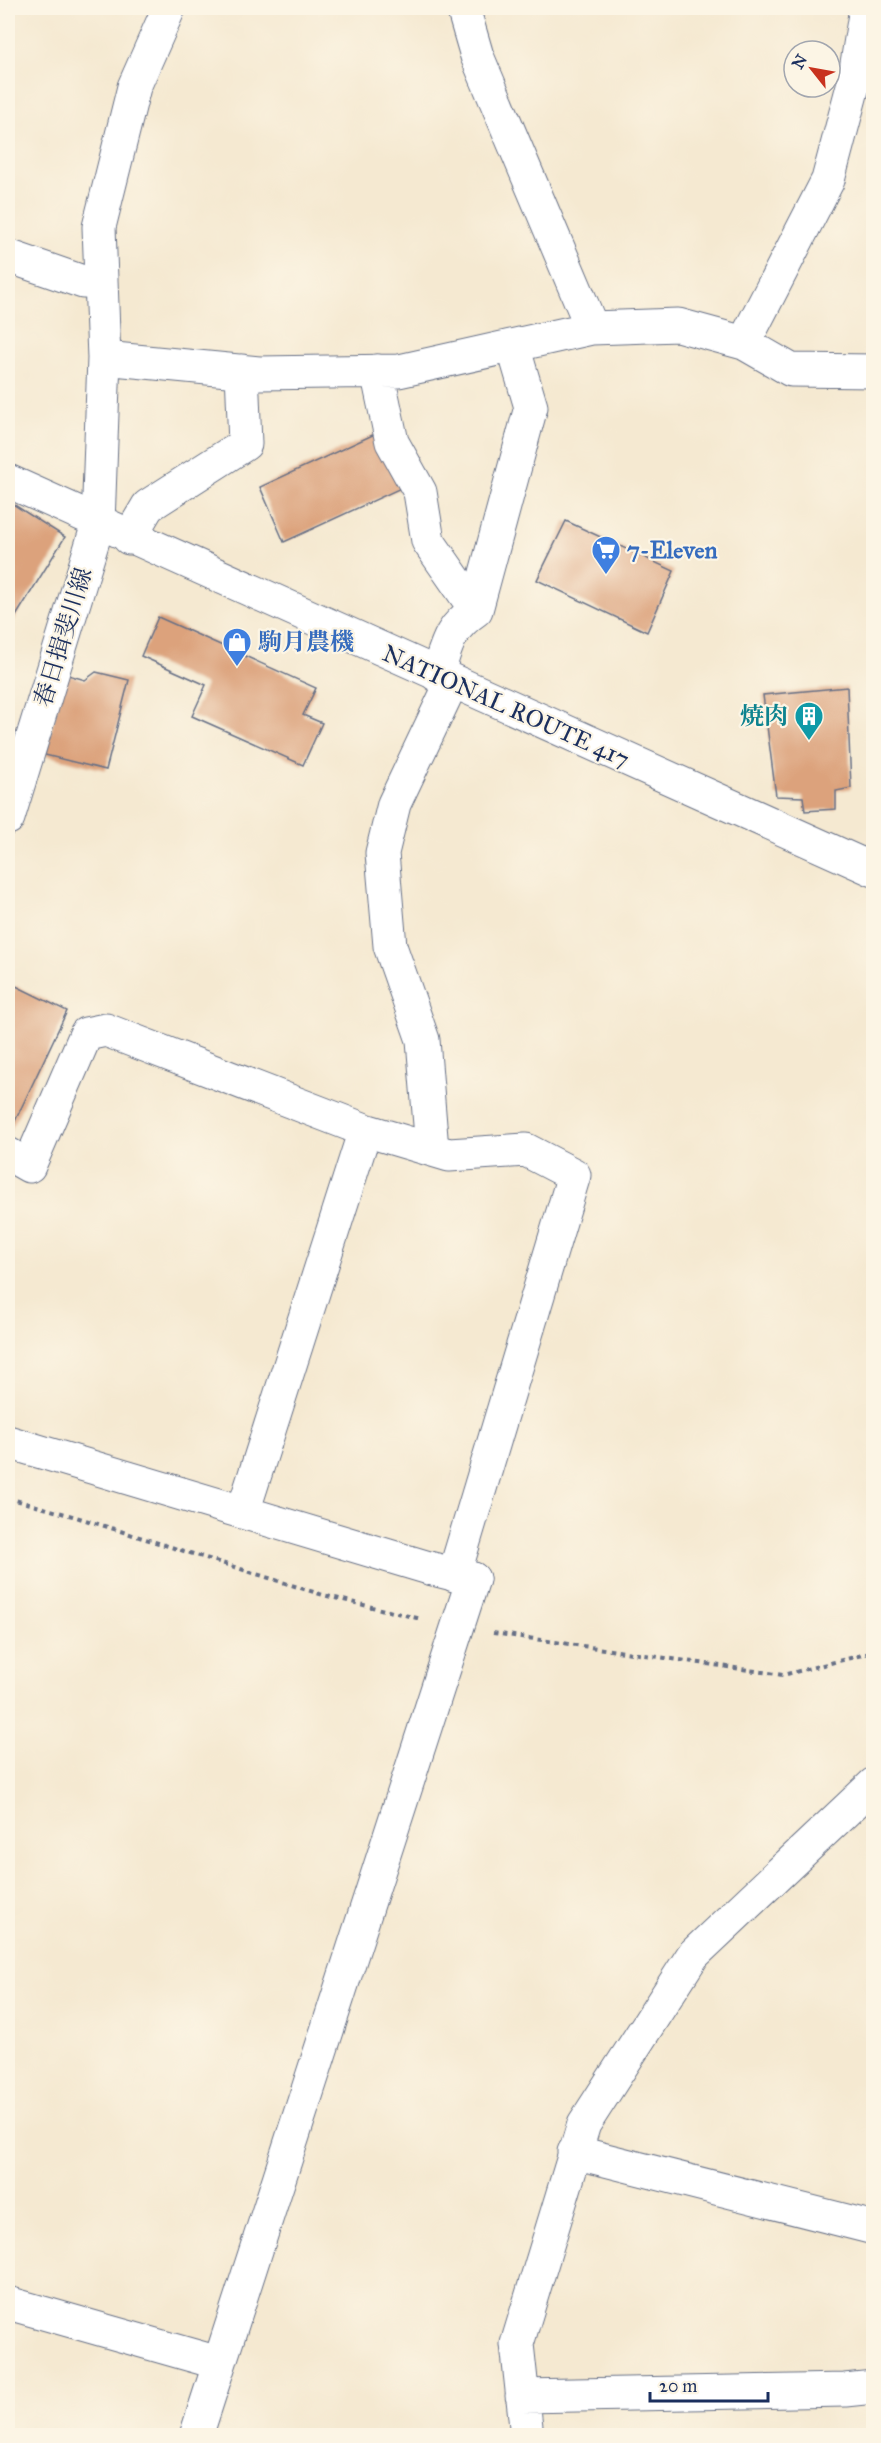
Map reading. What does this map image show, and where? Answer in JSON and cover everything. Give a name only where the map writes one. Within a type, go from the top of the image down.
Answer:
[{"type":"main road","name":"春日揖斐川線","points":[[8,818],[98,524],[104,358],[99,227],[134,87],[169,8]]},
{"type":"main road","points":[[463,8],[477,56],[592,328]]},
{"type":"main road","points":[[744,343],[828,180],[854,82],[866,8]]},
{"type":"main road","points":[[8,256],[83,282],[101,282]]},
{"type":"main road","points":[[104,358],[242,371],[399,371],[592,328],[678,324],[744,343],[791,370],[873,371]]},
{"type":"main road","points":[[432,1149],[423,1040],[390,946],[382,853],[394,804],[444,679],[452,631],[460,621],[476,610],[531,407],[513,346]]},
{"type":"main road","points":[[129,538],[148,506],[245,444],[242,371]]},
{"type":"main road","points":[[377,371],[392,442],[420,492],[428,541],[469,600],[477,605]]},
{"type":"main road","name":"NATIONAL ROUTE 417","points":[[8,481],[129,538],[873,870]]},
{"type":"main road","points":[[8,1154],[30,1166],[86,1034],[106,1030],[365,1130],[449,1155],[526,1150],[574,1175],[464,1577],[196,2436]]},
{"type":"main road","points":[[243,1512],[365,1130]]},
{"type":"main road","points":[[8,1442],[464,1577]]},
{"type":"main road","points":[[527,2436],[517,2344],[584,2124],[693,1956],[873,1784]]},
{"type":"main road","points":[[574,2152],[873,2228]]},
{"type":"main road","points":[[8,2303],[219,2363]]},
{"type":"main road","points":[[522,2396],[845,2390],[873,2387]]},
{"type":"building","points":[[377,433],[401,488],[284,542],[260,487]]},
{"type":"building","points":[[8,501],[65,537],[8,629]]},
{"type":"building","name":"7-Eleven","points":[[566,521],[674,571],[647,632],[537,580]]},
{"type":"building","points":[[158,617],[316,688],[303,715],[322,723],[303,765],[192,716],[206,685],[141,656]]},
{"type":"building","points":[[96,672],[129,680],[106,770],[45,755],[65,674],[85,680]]},
{"type":"building","name":"焼肉","points":[[847,687],[851,788],[836,791],[836,809],[805,811],[803,797],[776,796],[763,695]]},
{"type":"building","points":[[16,986],[67,1011],[8,1136],[8,1004]]},
{"type":"place","name":"7-Eleven","points":[[606,576]]},
{"type":"place","name":"駒月農機","points":[[237,668]]},
{"type":"place","name":"焼肉","points":[[809,742]]}]
